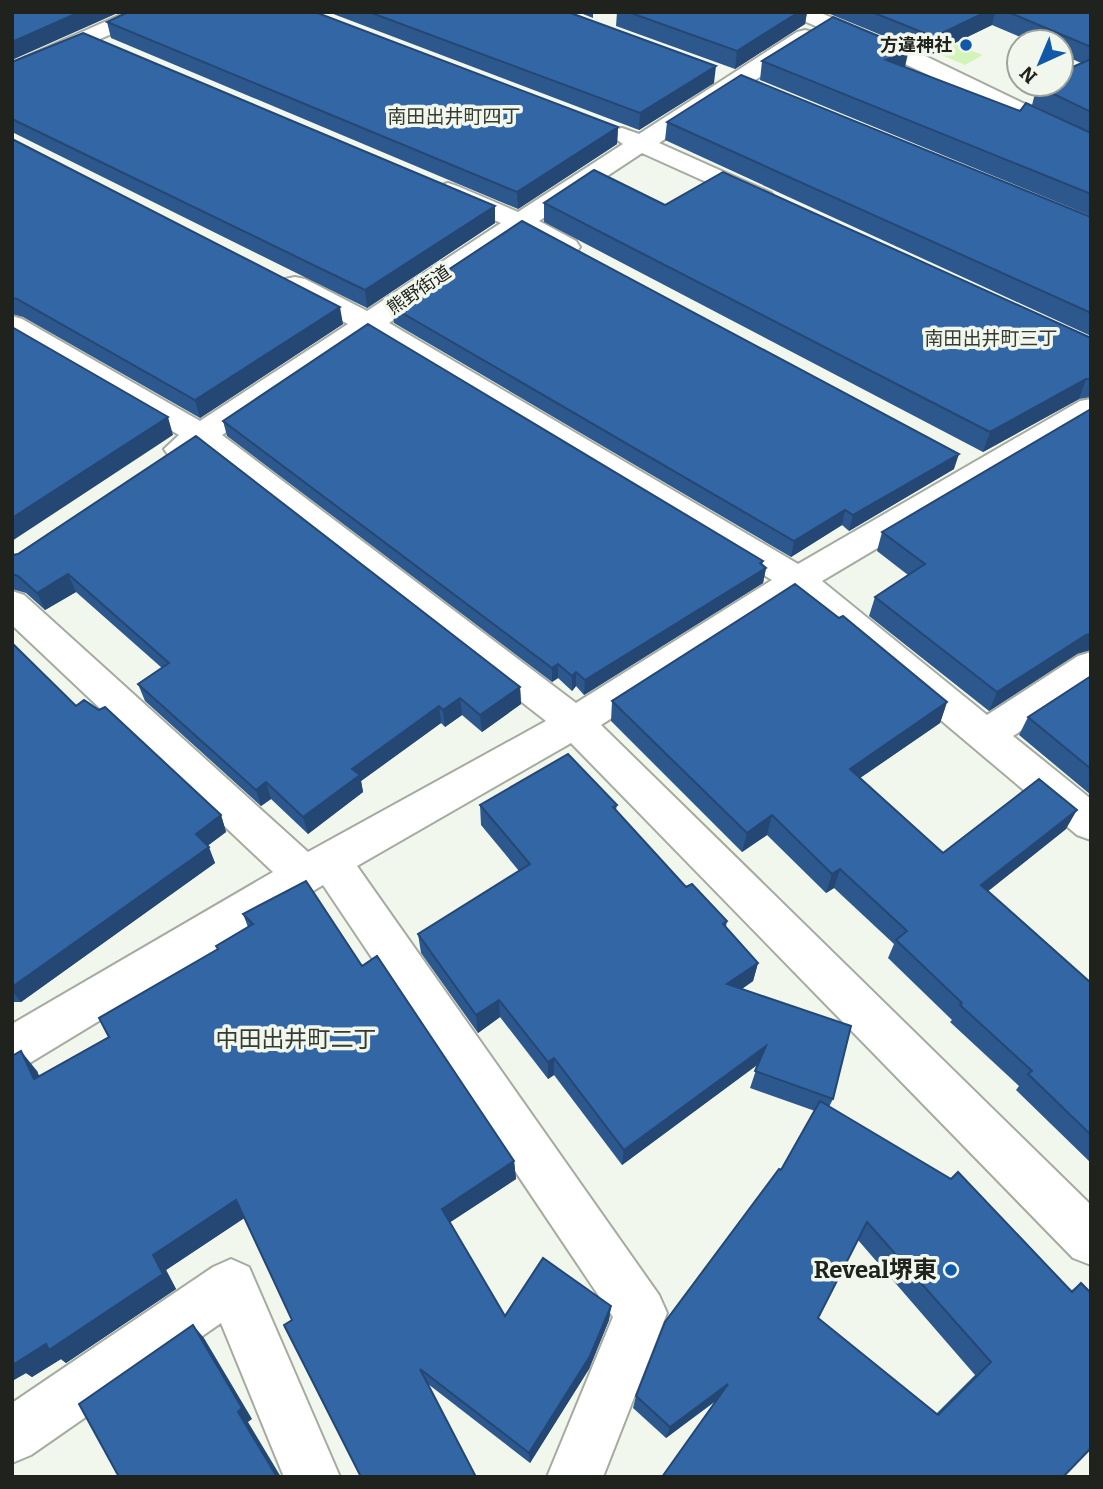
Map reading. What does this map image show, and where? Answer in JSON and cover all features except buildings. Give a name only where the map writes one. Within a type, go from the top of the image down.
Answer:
[{"type":"street","points":[[12,71],[145,12]]},
{"type":"street","points":[[799,12],[911,58],[1091,145]]},
{"type":"street","name":"熊野街道","points":[[157,465],[641,142],[828,23]]},
{"type":"street","points":[[88,38],[113,49]]},
{"type":"street","points":[[603,128],[641,142],[778,206]]},
{"type":"street","points":[[431,184],[520,222],[593,261]]},
{"type":"street","points":[[271,272],[369,323],[798,580],[1091,823]]},
{"type":"street","points":[[12,325],[201,435],[575,723],[1091,1240]]},
{"type":"street","points":[[12,1049],[317,868],[575,723],[798,580],[970,463],[1091,408]]},
{"type":"street","points":[[12,604],[317,868],[641,1313],[575,1477]]},
{"type":"street","points":[[986,735],[1091,666]]},
{"type":"street","points":[[12,1436],[231,1285],[312,1477]]},
{"type":"green space","points":[[840,12],[940,39],[983,55],[965,65]]},
{"type":"place","name":"方違神社","points":[[966,45]]},
{"type":"place","name":"Reveal堺東","points":[[951,1270]]},
{"type":"district","name":"南田出井町四丁","points":[[454,116]]},
{"type":"district","name":"南田出井町三丁","points":[[991,338]]},
{"type":"district","name":"中田出井町二丁","points":[[296,1039]]}]
